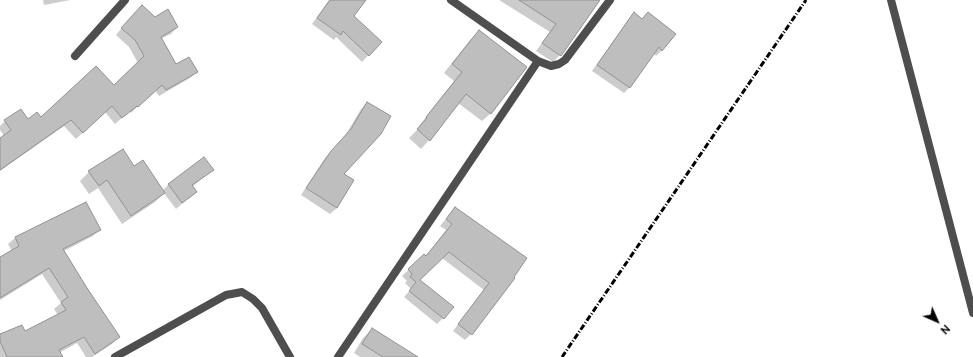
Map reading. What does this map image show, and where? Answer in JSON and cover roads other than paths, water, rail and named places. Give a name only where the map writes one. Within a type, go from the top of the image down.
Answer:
[{"type":"street","points":[[75,56],[125,0]]},
{"type":"street","points":[[451,0],[538,61],[551,66],[559,64],[565,60],[610,0]]},
{"type":"street","points":[[891,0],[973,313]]},
{"type":"street","points":[[338,357],[538,61]]},
{"type":"street","points":[[115,357],[226,295],[242,292],[253,299],[262,308],[290,357]]},
{"type":"railway","points":[[562,357],[806,0]]}]
